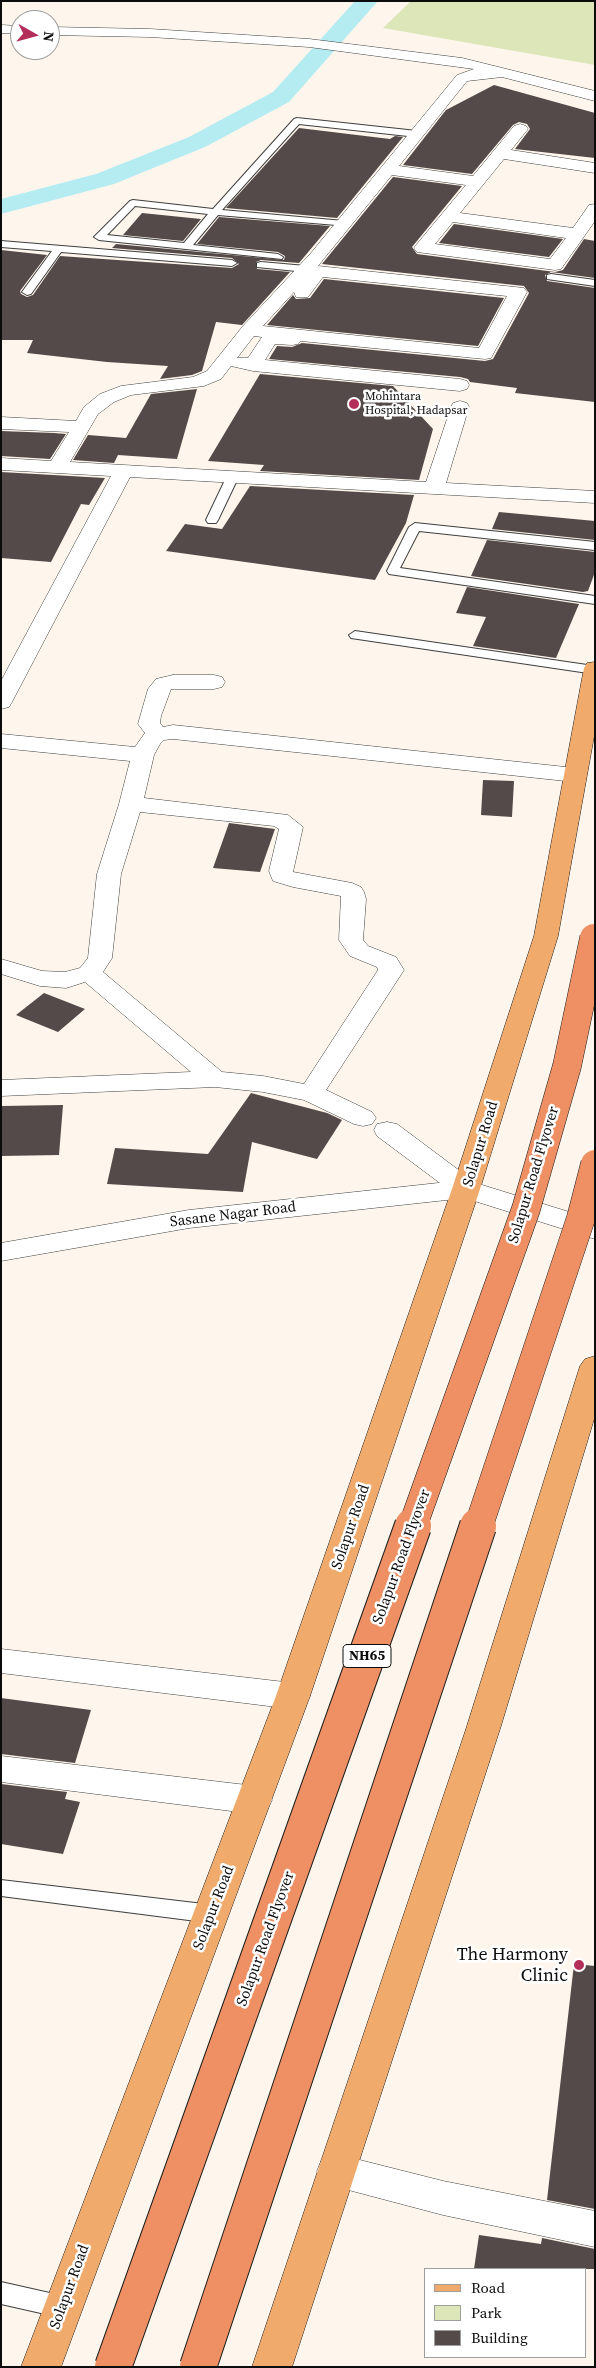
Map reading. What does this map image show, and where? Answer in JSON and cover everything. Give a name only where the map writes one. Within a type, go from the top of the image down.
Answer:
[{"type":"highway","name":"Solapur Road Flyover","points":[[113,2367],[526,1209],[567,1066],[594,938]]},
{"type":"highway","points":[[198,2367],[581,1218],[595,1164]]},
{"type":"main road","name":"Solapur Road","points":[[41,2367],[293,1696],[466,1190],[546,936],[594,669]]},
{"type":"main road","points":[[272,2367],[483,1729],[592,1382]]},
{"type":"street","points":[[60,31],[150,33],[309,43],[355,48],[462,62],[595,96]]},
{"type":"street","points":[[57,468],[91,411],[107,398],[128,390],[197,382],[214,375],[249,330],[312,263],[462,78],[474,74],[502,72]]},
{"type":"street","points":[[520,129],[423,248],[555,265],[595,209]]},
{"type":"street","points":[[499,154],[595,168]]},
{"type":"street","points":[[389,170],[477,181]]},
{"type":"street","points":[[449,217],[576,234]]},
{"type":"street","points":[[312,263],[486,272]]},
{"type":"street","points":[[249,330],[485,354],[518,292],[318,271],[273,332]]},
{"type":"street","points":[[253,365],[270,338],[479,361]]},
{"type":"street","points":[[224,362],[460,385]]},
{"type":"street","points":[[434,488],[460,407]]},
{"type":"street","points":[[1,423],[81,427]]},
{"type":"street","points":[[1,464],[595,497]]},
{"type":"street","points":[[1,702],[124,472]]},
{"type":"street","points":[[158,734],[149,724],[159,689],[164,684],[173,682],[214,682]]},
{"type":"street","points":[[1,966],[40,978],[66,980],[89,973],[100,958],[109,874],[131,804],[142,755],[150,740],[158,734],[173,732],[575,775]]},
{"type":"street","points":[[1,741],[142,755]]},
{"type":"street","points":[[131,804],[280,820],[291,828],[281,871],[282,876],[293,880],[342,888],[352,892],[354,899],[351,940],[359,951],[387,962],[391,970],[311,1093]]},
{"type":"street","points":[[89,973],[215,1079]]},
{"type":"street","points":[[1,1088],[215,1079],[263,1084],[311,1093],[363,1118]]},
{"type":"street","points":[[387,1130],[466,1190],[595,1230]]},
{"type":"street","name":"Sasane Nagar Road","points":[[1,1252],[190,1219],[466,1190]]},
{"type":"street","points":[[1,1661],[293,1696]]},
{"type":"street","points":[[1,1769],[255,1800]]},
{"type":"street","points":[[336,2171],[443,2198],[595,2229]]},
{"type":"lane","points":[[186,247],[297,121],[417,134]]},
{"type":"lane","points":[[278,257],[99,237],[132,203],[344,224]]},
{"type":"lane","points":[[1,244],[312,263]]},
{"type":"lane","points":[[27,292],[59,248]]},
{"type":"lane","points":[[551,278],[595,283]]},
{"type":"lane","points":[[212,520],[232,478]]},
{"type":"lane","points":[[595,546],[414,527],[393,572],[595,600]]},
{"type":"lane","points":[[355,635],[594,669]]},
{"type":"lane","points":[[1,1888],[212,1914]]},
{"type":"lane","points":[[1,2293],[62,2307]]},
{"type":"green space","points":[[411,1],[595,1],[595,65],[383,28]]},
{"type":"building","points":[[494,85],[595,113],[595,158],[515,149],[530,129],[527,124],[519,122],[513,125],[472,174],[403,165],[446,110]]},
{"type":"building","points":[[299,128],[390,139],[395,136],[403,137],[337,218],[226,208]]},
{"type":"building","points":[[393,177],[462,186],[412,247],[417,254],[555,272],[563,270],[584,239],[595,241],[595,278],[551,272],[545,275],[547,281],[595,288],[595,402],[515,393],[517,388],[470,382],[468,379],[460,377],[269,359],[277,346],[292,347],[302,343],[485,361],[493,359],[529,293],[524,286],[322,264]]},
{"type":"building","points":[[142,213],[201,219],[183,241],[123,235]]},
{"type":"building","points":[[219,217],[330,226],[299,263],[261,260],[256,262],[257,269],[290,272],[242,325],[216,322],[202,371],[192,375],[160,379],[168,366],[107,362],[27,353],[33,340],[1,340],[1,250],[47,255],[20,291],[21,294],[27,297],[33,295],[60,256],[232,268],[239,264],[232,258],[112,248],[116,244],[284,260],[285,256],[278,252],[197,244]]},
{"type":"building","points":[[454,224],[563,239],[549,257],[439,243]]},
{"type":"building","points":[[324,279],[504,298],[478,346],[267,325],[293,295],[296,299],[310,298]]},
{"type":"building","points":[[260,374],[393,386],[433,429],[419,480],[260,471],[264,465],[208,461]]},
{"type":"building","points":[[197,389],[177,459],[118,455],[114,463],[73,460],[88,435],[126,438],[151,394]]},
{"type":"building","points":[[1,431],[66,434],[50,459],[1,456]]},
{"type":"building","points":[[1,472],[105,478],[89,505],[81,504],[51,562],[1,558]]},
{"type":"building","points":[[250,486],[414,495],[406,523],[375,580],[166,551],[185,524],[222,529]]},
{"type":"building","points":[[499,512],[595,521],[595,540],[492,529]]},
{"type":"building","points":[[487,540],[595,552],[595,572],[588,591],[583,592],[471,576]]},
{"type":"building","points":[[467,587],[579,604],[556,658],[473,646],[486,617],[456,613]]},
{"type":"building","points":[[483,780],[514,781],[512,817],[481,815]]},
{"type":"building","points":[[229,823],[275,829],[260,872],[213,868]]},
{"type":"building","points":[[44,993],[85,1009],[58,1032],[16,1015]]},
{"type":"building","points":[[251,1093],[327,1113],[342,1120],[317,1159],[252,1142],[243,1192],[107,1184],[115,1148],[208,1154]]},
{"type":"building","points":[[63,1105],[59,1155],[1,1156],[1,1106]]},
{"type":"building","points":[[1,1698],[91,1710],[75,1763],[1,1754]]},
{"type":"building","points":[[1,1784],[67,1792],[65,1799],[80,1802],[63,1854],[1,1844]]},
{"type":"building","points":[[574,1964],[595,1966],[595,2209],[547,2200]]},
{"type":"building","points":[[479,2235],[541,2244],[542,2238],[595,2249],[595,2269],[474,2268]]},
{"type":"waterway","points":[[1,207],[105,179],[197,142],[281,97],[367,1]]},
{"type":"place","name":"Mohintara Hospital, Hadapsar","points":[[354,404]]},
{"type":"place","name":"The Harmony Clinic","points":[[579,1965]]}]
